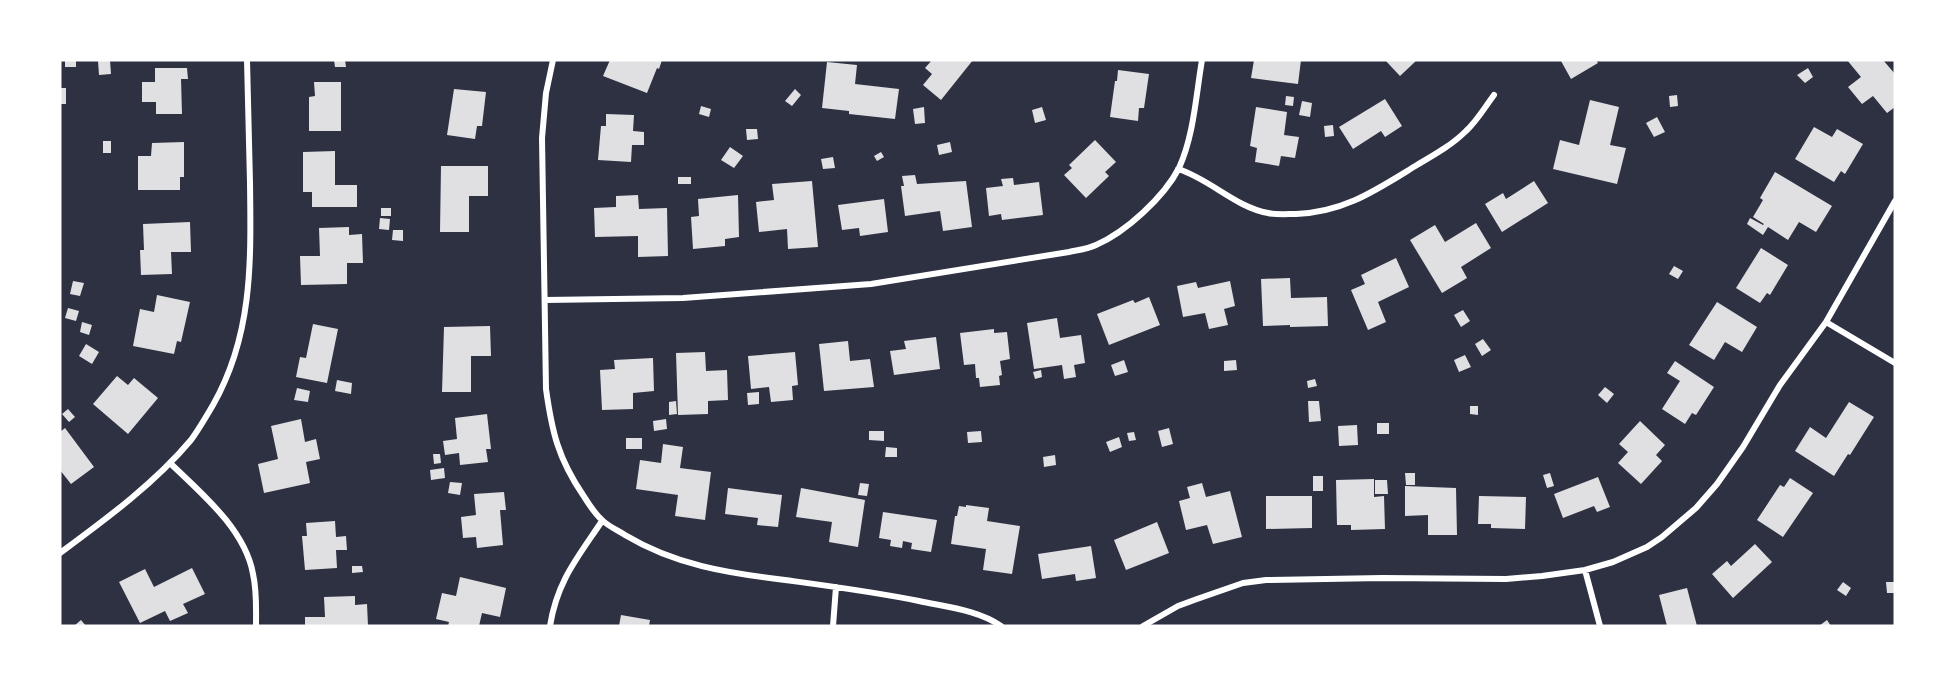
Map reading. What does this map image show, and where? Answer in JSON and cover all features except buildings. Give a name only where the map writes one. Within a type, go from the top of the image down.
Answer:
[{"type":"street","points":[[60,553],[105,519],[170,463],[192,439],[219,393],[241,338],[250,277],[247,60]]},
{"type":"street","points":[[553,60],[546,93],[542,138],[546,389],[552,428],[560,457],[574,483],[602,521],[667,557],[698,566],[722,572],[905,598],[967,611],[1001,626]]},
{"type":"street","points":[[545,300],[683,298],[871,284],[1094,246],[1130,224],[1150,206],[1178,169],[1191,125],[1202,60]]},
{"type":"street","points":[[1178,169],[1189,172],[1240,203],[1269,214],[1326,211],[1343,206],[1384,186],[1453,142],[1467,131],[1494,95]]},
{"type":"street","points":[[1143,626],[1197,598],[1242,584],[1266,580],[1506,579],[1585,570],[1613,562],[1647,547],[1696,508],[1717,484],[1743,447],[1780,385],[1827,322],[1895,201]]},
{"type":"street","points":[[1827,322],[1895,363]]},
{"type":"street","points":[[170,463],[219,511],[239,541],[253,572],[256,626]]},
{"type":"street","points":[[550,626],[555,601],[566,574],[602,521]]},
{"type":"street","points":[[1585,570],[1600,626]]},
{"type":"street","points":[[833,626],[836,587]]}]
